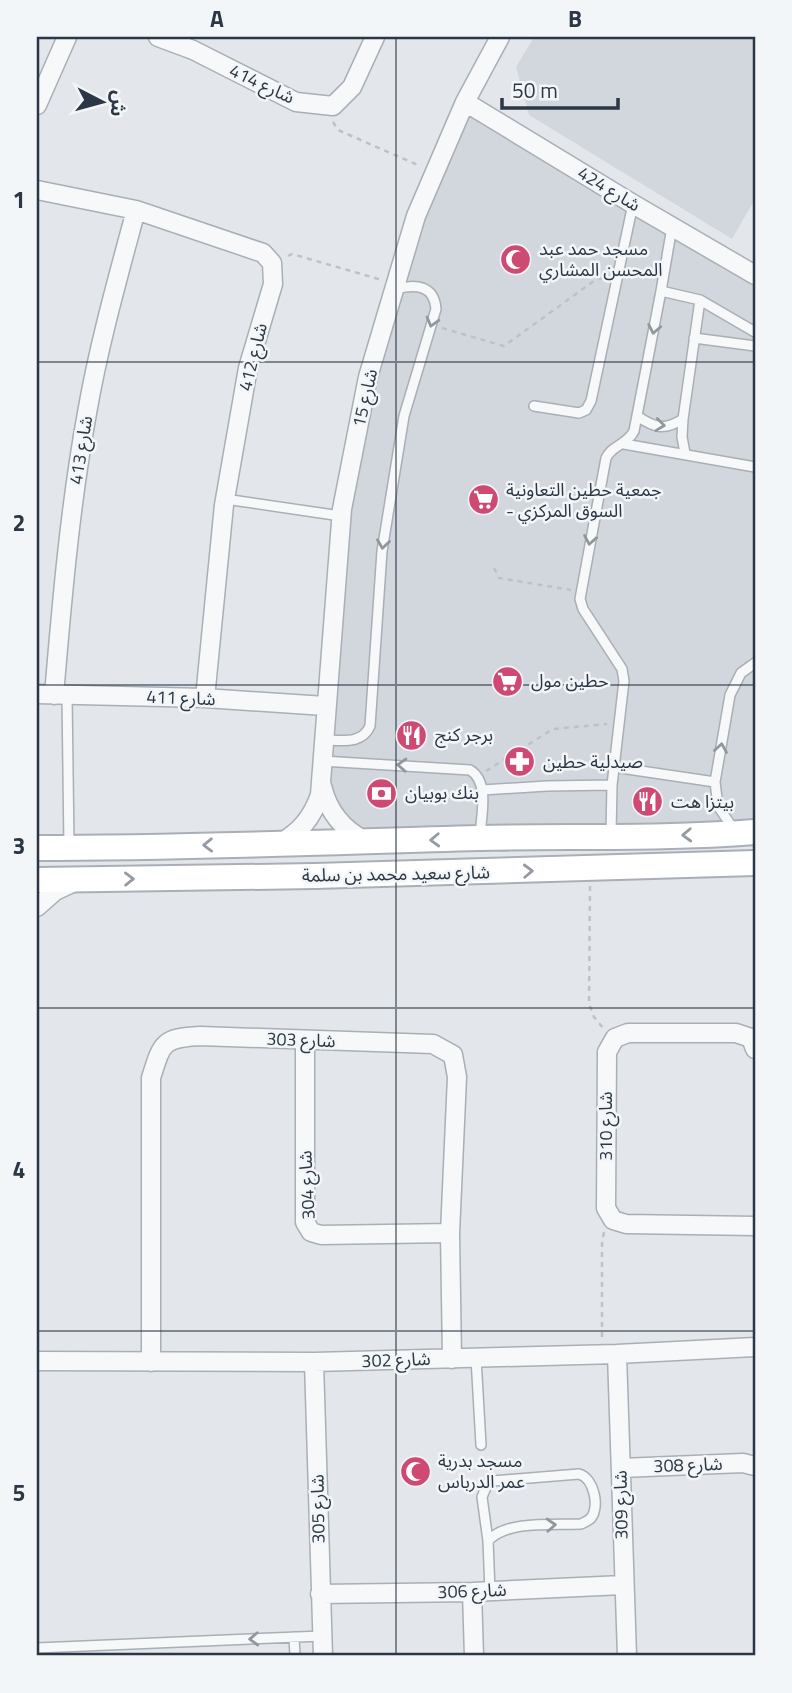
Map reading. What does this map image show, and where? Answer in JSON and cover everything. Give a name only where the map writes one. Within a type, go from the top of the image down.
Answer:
[{"type":"street","points":[[37,105],[66,37]]},
{"type":"street","name":"شارع 414","points":[[158,37],[197,44],[296,102],[323,104]]},
{"type":"street","points":[[323,104],[333,106],[352,87],[375,37]]},
{"type":"street","name":"شارع 15","points":[[279,844],[301,829],[309,819],[320,795],[341,516],[368,377],[416,216],[465,102],[500,37]]},
{"type":"street","name":"شارع 424","points":[[465,102],[633,204],[754,271]]},
{"type":"street","points":[[37,190],[136,210],[263,253],[272,263]]},
{"type":"street","name":"شارع 413","points":[[53,695],[66,557],[87,411],[136,210]]},
{"type":"street","name":"شارع 412","points":[[205,698],[225,499],[248,368],[273,284],[272,263]]},
{"type":"street","name":"شارع 411","points":[[53,695],[205,698],[326,706]]},
{"type":"street","name":"شارع 15","points":[[321,782],[333,813],[348,830],[367,842]]},
{"type":"street","points":[[746,864],[742,848],[747,833]]},
{"type":"street","name":"شارع سعيد محمد بن سلمة","points":[[37,848],[747,833]]},
{"type":"street","name":"شارع سعيد محمد بن سلمة","points":[[37,880],[746,864]]},
{"type":"street","points":[[37,907],[55,891],[80,879]]},
{"type":"street","points":[[615,1038],[628,1032],[736,1033],[751,1038],[755,1049]]},
{"type":"street","name":"شارع 303","points":[[151,1362],[151,1078],[161,1048],[176,1037],[200,1036],[433,1044],[453,1055],[457,1077],[450,1233],[452,1359]]},
{"type":"street","name":"شارع 310","points":[[613,1220],[606,1208],[607,1052],[615,1038]]},
{"type":"street","name":"شارع 304","points":[[305,1041],[305,1223],[311,1232],[321,1235],[450,1233]]},
{"type":"street","points":[[613,1220],[626,1224],[755,1226]]},
{"type":"street","name":"شارع 302","points":[[37,1361],[314,1363],[755,1347]]},
{"type":"street","name":"شارع 309","points":[[609,1354],[621,1468],[627,1656]]},
{"type":"street","name":"شارع 305","points":[[314,1363],[323,1656]]},
{"type":"street","name":"شارع 308","points":[[621,1468],[743,1463],[755,1466]]},
{"type":"street","name":"شارع 306","points":[[320,1594],[472,1592],[623,1585]]},
{"type":"street","points":[[472,1592],[474,1656]]},
{"type":"lane","points":[[534,407],[579,413],[586,410],[591,401],[633,204]]},
{"type":"lane","points":[[624,444],[634,431],[673,227]]},
{"type":"lane","points":[[323,740],[360,739],[366,735],[370,726],[382,551],[404,416],[436,309],[433,295],[418,286],[396,287]]},
{"type":"lane","points":[[661,291],[699,300],[755,332]]},
{"type":"lane","points":[[685,453],[681,437],[699,300]]},
{"type":"lane","points":[[694,338],[755,346]]},
{"type":"lane","points":[[637,416],[650,425],[661,427],[672,426],[683,419]]},
{"type":"lane","points":[[611,837],[612,785],[624,699],[622,669],[583,609],[580,598],[606,458],[614,448],[624,444],[755,467]]},
{"type":"lane","points":[[225,499],[341,516]]},
{"type":"lane","points":[[747,833],[718,806],[715,782],[730,695],[741,673],[755,663]]},
{"type":"lane","points":[[53,695],[69,848]]},
{"type":"lane","points":[[323,761],[464,768],[478,775],[482,790],[480,838]]},
{"type":"lane","points":[[614,767],[715,782]]},
{"type":"lane","points":[[482,790],[612,785]]},
{"type":"lane","points":[[476,1358],[481,1445]]},
{"type":"lane","points":[[488,1541],[494,1533],[507,1527],[581,1524],[589,1520],[594,1512],[593,1485],[589,1478],[579,1474],[493,1481],[487,1485],[482,1497],[488,1541],[490,1591]]},
{"type":"lane","points":[[37,1648],[322,1636]]},
{"type":"lane","points":[[293,1637],[295,1656]]},
{"type":"path","points":[[323,104],[338,130],[435,172]]},
{"type":"path","points":[[272,263],[292,254],[396,287]]},
{"type":"path","points":[[431,324],[504,346],[597,278],[616,282]]},
{"type":"path","points":[[494,568],[499,578],[581,592]]},
{"type":"path","points":[[478,775],[553,729],[608,724],[624,699]]},
{"type":"path","points":[[590,869],[589,1004],[594,1017],[615,1038]]},
{"type":"path","points":[[609,1354],[601,1244],[603,1235],[613,1220]]},
{"type":"shaded area","points":[[534,37],[755,37],[755,199],[732,239],[529,115],[516,67]]},
{"type":"shaded area","points":[[465,102],[755,274],[755,825],[362,833],[336,812],[329,781],[345,550],[368,377]]},
{"type":"place","name":"مسجد حمد عبد المحسن المشاري","points":[[516,259]]},
{"type":"place","name":"جمعية حطين التعاونية - السوق المركزي","points":[[483,500]]},
{"type":"place","name":"حطين مول","points":[[508,681]]},
{"type":"place","name":"برجر كنج","points":[[412,735]]},
{"type":"place","name":"صيدلية حطين","points":[[520,762]]},
{"type":"place","name":"بنك بوبيان","points":[[382,793]]},
{"type":"place","name":"بيتزا هت","points":[[648,802]]},
{"type":"place","name":"مسجد بدرية عمر الدرباس","points":[[415,1471]]}]
